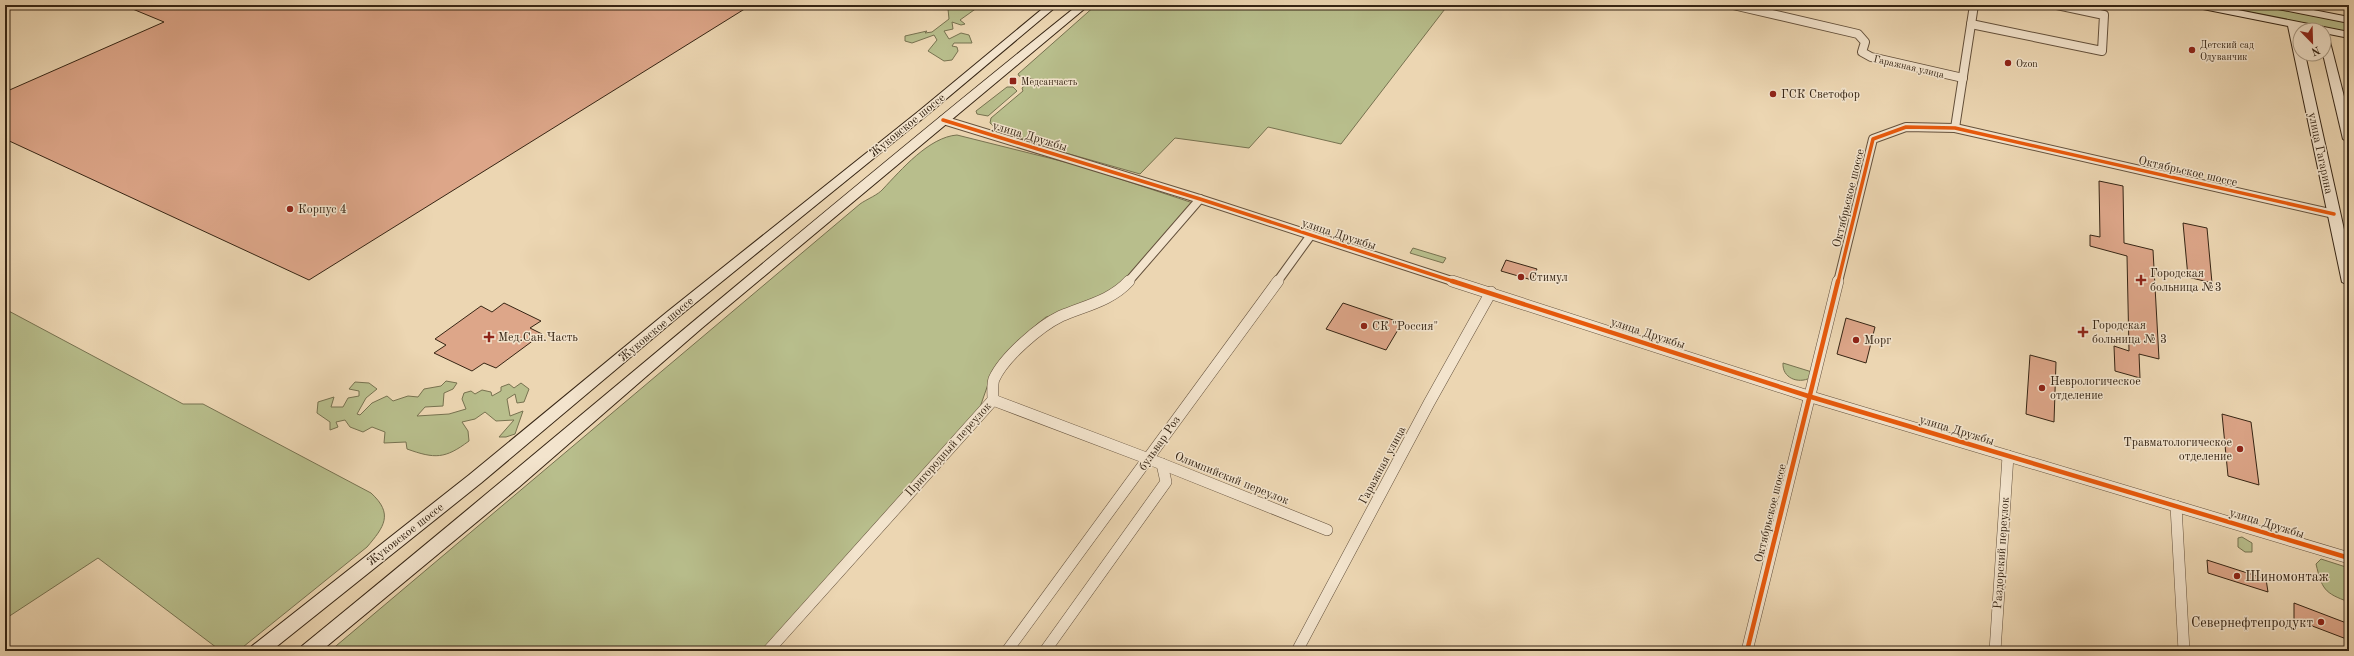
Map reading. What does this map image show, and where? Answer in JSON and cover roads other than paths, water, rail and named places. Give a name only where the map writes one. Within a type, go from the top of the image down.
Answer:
[{"type":"main road","name":"Жуковское шоссе","points":[[258,651],[475,479],[833,184],[922,114],[1053,5]]},
{"type":"main road","name":"Жуковское шоссе","points":[[308,651],[513,483],[856,192],[1084,5]]},
{"type":"main road","points":[[2198,5],[2292,24]]},
{"type":"main road","points":[[2273,5],[2314,9],[2349,20]]},
{"type":"main road","points":[[2332,32],[2349,35]]},
{"type":"main road","points":[[999,49],[1018,52],[1022,56]]},
{"type":"main road","name":"улица Гагарина","points":[[2301,62],[2349,282]]},
{"type":"main road","points":[[2330,62],[2349,139]]},
{"type":"main road","points":[[833,184],[836,190],[847,194],[856,192]]},
{"type":"street","name":"Гаражная улица","points":[[1733,5],[1858,34],[1865,42],[1862,52],[1871,57],[1963,78]]},
{"type":"street","points":[[1971,24],[2102,51],[2104,15],[2057,5]]},
{"type":"street","points":[[1955,128],[1971,24],[1971,6]]},
{"type":"street","name":"улица Дружбы","points":[[943,120],[1200,199],[1311,236],[1491,292],[1808,396],[2349,558]]},
{"type":"street","name":"Октябрьское шоссе","points":[[1747,651],[1808,396],[1873,140],[1906,127],[1955,128],[2334,214]]},
{"type":"street","name":"Пригородный переулок","points":[[768,651],[993,400],[994,379],[1013,354],[1038,329],[1062,316],[1092,306],[1125,286],[1200,199]]},
{"type":"street","name":"бульвар Роз","points":[[1007,651],[1146,459],[1311,236]]},
{"type":"street","name":"Гаражная улица","points":[[1297,651],[1429,403],[1491,292]]},
{"type":"street","name":"Олимпийский переулок","points":[[993,400],[1162,464],[1327,530]]},
{"type":"street","name":"Раздорский переулок","points":[[1995,651],[2008,456]]},
{"type":"street","points":[[1045,651],[1166,482],[1162,464]]},
{"type":"street","points":[[2176,506],[2184,651]]},
{"type":"place","name":"Детский сад Одуванчик","points":[[2192,50]]},
{"type":"place","name":"Ozon","points":[[2008,63]]},
{"type":"place","name":"Медсанчасть","points":[[1013,81]]},
{"type":"place","name":"ГСК Светофор","points":[[1773,94]]},
{"type":"place","name":"Корпус 4","points":[[290,209]]},
{"type":"place","name":"Стимул","points":[[1521,277]]},
{"type":"place","name":"Городская больница №3","points":[[2141,280]]},
{"type":"place","name":"СК \"Россия\"","points":[[1364,326]]},
{"type":"place","name":"Городская больница № 3","points":[[2083,332]]},
{"type":"place","name":"Мед.Сан.Часть","points":[[489,337]]},
{"type":"place","name":"Морг","points":[[1856,340]]},
{"type":"place","name":"Неврологическое отделение","points":[[2042,388]]},
{"type":"place","name":"Травматологическое отделение","points":[[2240,449]]},
{"type":"place","name":"Шиномонтаж","points":[[2237,576]]},
{"type":"place","name":"Севернефтепродукт","points":[[2321,622]]}]
